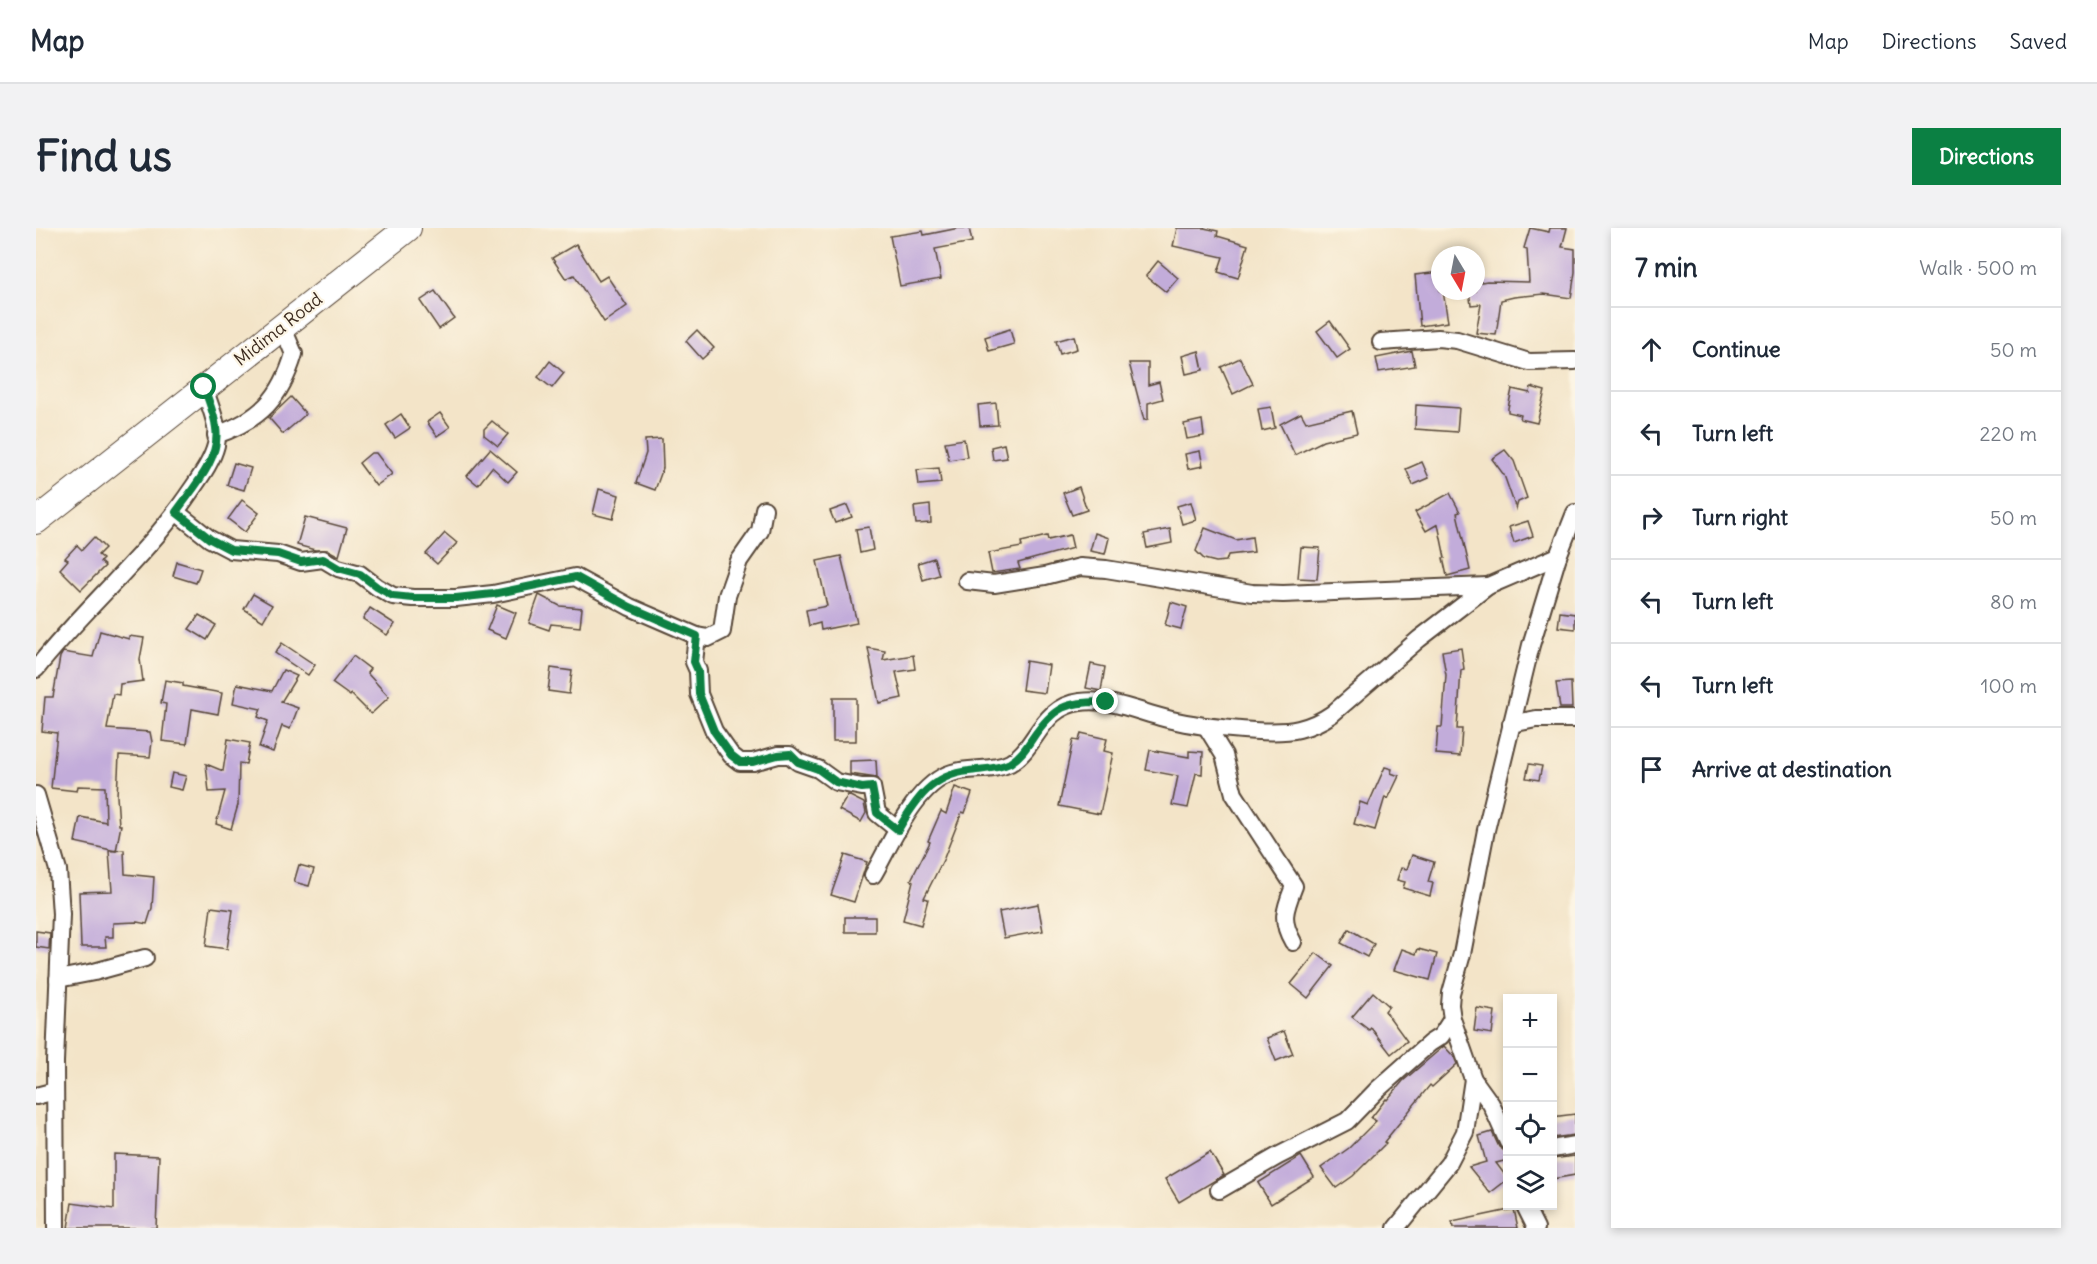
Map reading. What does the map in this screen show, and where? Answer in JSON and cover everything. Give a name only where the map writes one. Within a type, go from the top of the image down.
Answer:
[{"type":"main road","name":"Midima Road","points":[[36,521],[408,228]]},
{"type":"street","points":[[216,435],[231,430],[252,417],[282,388],[294,354],[282,326]]},
{"type":"street","points":[[1381,342],[1438,338],[1457,340],[1529,362],[1575,361]]},
{"type":"street","points":[[36,669],[91,606],[116,582],[176,512],[207,466],[216,445],[216,428],[204,387]]},
{"type":"street","points":[[176,512],[210,539],[231,550],[278,554],[301,562],[323,559],[338,568],[360,574],[393,596],[456,598],[493,594],[576,577],[630,607],[697,636],[708,638],[722,630],[727,596],[739,561],[760,531],[764,509]]},
{"type":"street","points":[[1503,1131],[1491,1104],[1473,1079],[1452,1019],[1451,993],[1462,954],[1486,830],[1531,645],[1558,556],[1575,513]]},
{"type":"street","points":[[873,875],[916,802],[940,779],[953,772],[999,768],[1011,762],[1022,754],[1039,728],[1058,710],[1079,702],[1106,702],[1167,719],[1206,726],[1279,731],[1298,730],[1318,723],[1332,714],[1419,639],[1488,586],[1558,556]]},
{"type":"street","points":[[967,581],[994,584],[1045,576],[1080,567],[1106,569],[1252,593],[1283,594],[1488,586]]},
{"type":"street","points":[[697,636],[694,662],[698,671],[699,694],[714,731],[731,755],[740,762],[753,762],[790,754],[798,762],[818,769],[836,782],[862,788],[872,787],[877,813],[898,830]]},
{"type":"street","points":[[1511,724],[1536,719],[1575,719]]},
{"type":"street","points":[[1206,726],[1224,755],[1234,794],[1294,886],[1284,912],[1286,930],[1293,942]]},
{"type":"street","points":[[36,795],[58,870],[61,914],[55,1091],[56,1228]]},
{"type":"street","points":[[58,979],[145,958]]},
{"type":"street","points":[[1219,1190],[1278,1156],[1347,1121],[1378,1089],[1441,1036],[1452,1019]]},
{"type":"street","points":[[1396,1228],[1449,1163],[1465,1132],[1473,1079]]},
{"type":"street","points":[[36,1096],[55,1091]]},
{"type":"street","points":[[1557,1148],[1575,1145]]},
{"type":"street","points":[[1527,1210],[1536,1228]]},
{"type":"building","points":[[969,228],[972,242],[935,249],[941,279],[900,286],[890,236],[923,231],[924,235]]},
{"type":"building","points":[[1177,228],[1204,228],[1218,231],[1217,236],[1248,245],[1238,278],[1218,272],[1223,257],[1173,246]]},
{"type":"building","points":[[1530,228],[1549,232],[1550,228],[1567,228],[1562,247],[1575,249],[1575,272],[1571,298],[1544,294],[1501,300],[1496,335],[1476,333],[1481,304],[1471,305],[1470,300],[1485,300],[1485,281],[1529,282],[1527,249],[1524,248]]},
{"type":"building","points":[[576,244],[599,281],[607,276],[627,306],[604,322],[574,275],[566,279],[552,258]]},
{"type":"building","points":[[1158,261],[1178,278],[1166,292],[1146,276]]},
{"type":"building","points":[[1431,273],[1431,300],[1444,300],[1448,322],[1420,326],[1415,275]]},
{"type":"building","points":[[435,291],[454,318],[439,329],[420,301]]},
{"type":"building","points":[[1330,321],[1350,349],[1337,358],[1317,331]]},
{"type":"building","points":[[1010,329],[1014,344],[989,351],[985,337]]},
{"type":"building","points":[[697,330],[714,348],[702,359],[686,341]]},
{"type":"building","points":[[1074,336],[1077,349],[1060,354],[1056,341]]},
{"type":"building","points":[[1199,351],[1203,370],[1186,374],[1182,356]]},
{"type":"building","points":[[1412,351],[1415,366],[1379,372],[1376,358]]},
{"type":"building","points":[[1240,358],[1253,384],[1233,394],[1221,367]]},
{"type":"building","points":[[550,361],[564,373],[552,388],[538,377]]},
{"type":"building","points":[[1129,363],[1148,363],[1148,385],[1159,382],[1163,399],[1148,403],[1148,419],[1144,420]]},
{"type":"building","points":[[1531,387],[1545,391],[1537,423],[1520,419],[1521,415],[1508,412],[1512,389],[1530,393]]},
{"type":"building","points":[[291,397],[306,414],[283,434],[269,418]]},
{"type":"building","points":[[996,403],[998,425],[980,426],[978,405]]},
{"type":"building","points":[[1416,405],[1459,408],[1457,432],[1415,429]]},
{"type":"building","points":[[1271,407],[1275,428],[1262,431],[1258,409]]},
{"type":"building","points":[[1352,411],[1357,433],[1323,441],[1295,455],[1280,424],[1301,413],[1306,422]]},
{"type":"building","points":[[440,413],[450,427],[437,436],[427,422]]},
{"type":"building","points":[[401,414],[410,428],[395,438],[386,425]]},
{"type":"building","points":[[1202,420],[1204,436],[1187,439],[1184,424]]},
{"type":"building","points":[[492,421],[508,434],[498,446],[484,435],[484,429]]},
{"type":"building","points":[[662,439],[663,468],[655,490],[636,483],[646,453],[645,440]]},
{"type":"building","points":[[964,439],[967,457],[949,460],[945,442]]},
{"type":"building","points":[[1004,444],[1007,458],[993,460],[991,447]]},
{"type":"building","points":[[490,449],[517,472],[508,482],[492,467],[478,485],[467,476]]},
{"type":"building","points":[[1505,450],[1514,461],[1527,498],[1518,502],[1516,509],[1504,475],[1492,459]]},
{"type":"building","points":[[1200,451],[1203,466],[1188,469],[1185,454]]},
{"type":"building","points":[[371,453],[376,453],[392,474],[376,486],[359,463]]},
{"type":"building","points":[[1422,462],[1429,478],[1413,485],[1406,469]]},
{"type":"building","points":[[234,463],[251,468],[244,490],[227,485]]},
{"type":"building","points":[[939,468],[941,483],[919,485],[917,470]]},
{"type":"building","points":[[1079,487],[1087,510],[1072,515],[1063,493]]},
{"type":"building","points":[[599,489],[619,495],[613,519],[593,514]]},
{"type":"building","points":[[1450,493],[1460,512],[1457,513],[1470,570],[1447,576],[1438,524],[1426,531],[1415,512]]},
{"type":"building","points":[[242,500],[259,513],[245,532],[228,519]]},
{"type":"building","points":[[1191,502],[1196,520],[1182,524],[1177,506]]},
{"type":"building","points":[[847,505],[852,517],[835,523],[830,511]]},
{"type":"building","points":[[930,505],[931,523],[916,524],[914,507]]},
{"type":"building","points":[[305,517],[347,528],[339,556],[328,550],[315,550],[297,545]]},
{"type":"building","points":[[1528,521],[1533,536],[1514,543],[1509,527]]},
{"type":"building","points":[[869,527],[873,550],[860,553],[856,529]]},
{"type":"building","points":[[1205,528],[1236,540],[1252,537],[1254,552],[1228,555],[1226,561],[1216,562],[1204,559],[1196,551]]},
{"type":"building","points":[[1170,529],[1172,543],[1147,548],[1144,534]]},
{"type":"building","points":[[445,533],[457,543],[437,564],[426,554]]},
{"type":"building","points":[[1095,533],[1109,538],[1105,554],[1090,551]]},
{"type":"building","points":[[1070,535],[1073,548],[1018,563],[1020,569],[992,573],[988,553],[1022,547],[1021,542],[1047,536],[1048,540]]},
{"type":"building","points":[[94,537],[105,548],[98,555],[103,559],[100,562],[105,566],[81,590],[60,569],[68,560],[65,558],[77,545],[82,550]]},
{"type":"building","points":[[1301,547],[1320,548],[1317,579],[1298,578]]},
{"type":"building","points":[[841,556],[857,623],[821,630],[820,623],[809,626],[806,610],[827,606],[817,561]]},
{"type":"building","points":[[934,558],[939,575],[923,580],[918,563]]},
{"type":"building","points":[[177,562],[201,569],[196,583],[173,576]]},
{"type":"building","points":[[253,594],[272,605],[263,621],[244,609]]},
{"type":"building","points":[[539,595],[560,606],[582,608],[580,627],[551,624],[549,630],[529,623]]},
{"type":"building","points":[[1171,602],[1187,607],[1181,629],[1165,625]]},
{"type":"building","points":[[497,605],[516,613],[506,638],[487,630]]},
{"type":"building","points":[[370,608],[395,624],[387,635],[363,619]]},
{"type":"building","points":[[1560,612],[1575,614],[1575,629],[1558,627]]},
{"type":"building","points":[[199,615],[216,625],[207,640],[189,629]]},
{"type":"building","points":[[100,631],[129,639],[129,636],[144,638],[140,659],[143,681],[120,684],[119,695],[113,694],[107,729],[150,732],[152,742],[150,757],[119,755],[117,796],[119,825],[121,825],[116,851],[75,842],[80,817],[106,822],[105,787],[78,786],[77,791],[51,788],[57,733],[42,731],[45,697],[53,697],[60,657],[63,652],[93,657]]},
{"type":"building","points":[[282,643],[315,665],[308,675],[275,653]]},
{"type":"building","points":[[868,648],[885,651],[883,660],[913,655],[915,669],[896,672],[902,698],[879,703]]},
{"type":"building","points":[[1461,648],[1464,669],[1461,670],[1457,729],[1462,729],[1460,756],[1436,754],[1438,727],[1442,727],[1446,675],[1442,651]]},
{"type":"building","points":[[353,656],[370,669],[367,673],[389,697],[371,714],[351,694],[350,696],[332,683]]},
{"type":"building","points":[[1026,661],[1049,665],[1045,693],[1022,690]]},
{"type":"building","points":[[1091,664],[1105,667],[1101,691],[1086,688]]},
{"type":"building","points":[[551,668],[572,671],[569,694],[548,691]]},
{"type":"building","points":[[283,670],[297,676],[281,702],[298,708],[290,729],[282,726],[273,752],[259,747],[268,721],[258,717],[261,709],[233,703],[237,684],[272,691]]},
{"type":"building","points":[[165,680],[183,683],[183,686],[222,693],[218,714],[192,709],[187,744],[162,741],[166,704],[161,703]]},
{"type":"building","points":[[1571,682],[1572,708],[1560,708],[1556,683]]},
{"type":"building","points":[[833,698],[856,698],[856,741],[833,741]]},
{"type":"building","points":[[1081,733],[1107,739],[1104,751],[1113,753],[1100,814],[1059,806],[1073,740],[1079,741]]},
{"type":"building","points":[[228,739],[250,743],[246,764],[239,763],[238,805],[231,829],[216,824],[225,791],[209,792],[206,764],[223,771]]},
{"type":"building","points":[[1150,750],[1189,757],[1189,751],[1203,752],[1202,774],[1196,773],[1188,808],[1172,805],[1178,776],[1146,770]]},
{"type":"building","points":[[876,760],[877,778],[850,774],[850,761]]},
{"type":"building","points":[[1529,764],[1542,766],[1539,780],[1526,778]]},
{"type":"building","points":[[1385,767],[1392,769],[1391,773],[1399,776],[1388,799],[1385,797],[1375,830],[1354,824],[1360,802],[1368,805]]},
{"type":"building","points":[[172,773],[186,776],[182,790],[169,787]]},
{"type":"building","points":[[955,787],[972,793],[965,813],[962,812],[944,858],[924,898],[928,899],[921,925],[903,920],[913,881],[911,880],[930,842],[928,841],[941,811],[946,814]]},
{"type":"building","points":[[848,795],[864,803],[866,813],[861,822],[839,810]]},
{"type":"building","points":[[124,850],[125,874],[154,877],[152,908],[147,924],[113,923],[113,937],[105,937],[106,947],[81,947],[79,892],[112,891],[109,851]]},
{"type":"building","points":[[845,855],[867,862],[854,902],[831,895]]},
{"type":"building","points":[[1412,855],[1434,862],[1428,882],[1433,883],[1430,896],[1403,888],[1405,882],[1397,880],[1401,868],[1407,869]]},
{"type":"building","points":[[299,865],[314,869],[309,886],[294,882]]},
{"type":"building","points":[[1038,904],[1043,931],[1004,938],[999,912]]},
{"type":"building","points":[[211,907],[233,910],[227,949],[206,946]]},
{"type":"building","points":[[845,917],[875,917],[875,932],[845,932]]},
{"type":"building","points":[[1349,929],[1374,944],[1367,957],[1341,943]]},
{"type":"building","points":[[36,931],[50,933],[49,949],[36,947]]},
{"type":"building","points":[[1402,949],[1416,954],[1418,949],[1437,954],[1430,980],[1394,970]]},
{"type":"building","points":[[1316,953],[1333,966],[1308,998],[1291,984]]},
{"type":"building","points":[[1373,992],[1389,1006],[1385,1011],[1407,1041],[1391,1054],[1371,1028],[1369,1030],[1352,1017]]},
{"type":"building","points":[[1477,1008],[1495,1011],[1492,1034],[1474,1031]]},
{"type":"building","points":[[1284,1031],[1293,1054],[1276,1061],[1267,1038]]},
{"type":"building","points":[[1444,1046],[1457,1064],[1432,1087],[1430,1085],[1384,1142],[1386,1143],[1353,1176],[1336,1188],[1321,1168],[1349,1148],[1376,1121],[1371,1118],[1386,1099],[1403,1081]]},
{"type":"building","points":[[1575,1114],[1575,1135],[1557,1137],[1557,1116]]},
{"type":"building","points":[[1492,1132],[1499,1147],[1503,1150],[1503,1161],[1496,1163],[1503,1172],[1503,1183],[1490,1193],[1469,1167],[1486,1162],[1479,1136]]},
{"type":"building","points":[[1210,1152],[1224,1175],[1179,1202],[1165,1179]]},
{"type":"building","points":[[114,1154],[159,1156],[156,1228],[68,1228],[72,1203],[114,1209]]},
{"type":"building","points":[[1301,1156],[1314,1177],[1271,1204],[1258,1183]]},
{"type":"building","points":[[1575,1156],[1575,1175],[1557,1178],[1557,1158]]},
{"type":"building","points":[[1514,1210],[1518,1228],[1453,1228],[1452,1222]]},
{"type":"route","points":[[204,387],[216,428],[216,445],[207,466],[176,512],[210,539],[231,550],[278,554],[301,562],[323,559],[338,568],[360,574],[393,596],[456,598],[493,594],[562,578],[576,577],[657,621],[697,636],[694,662],[698,671],[699,694],[714,731],[731,755],[740,762],[753,762],[790,754],[798,762],[818,769],[836,782],[862,788],[872,787],[877,813],[898,830],[916,802],[940,779],[953,772],[999,768],[1022,754],[1039,728],[1058,710],[1079,702],[1106,702]]}]
